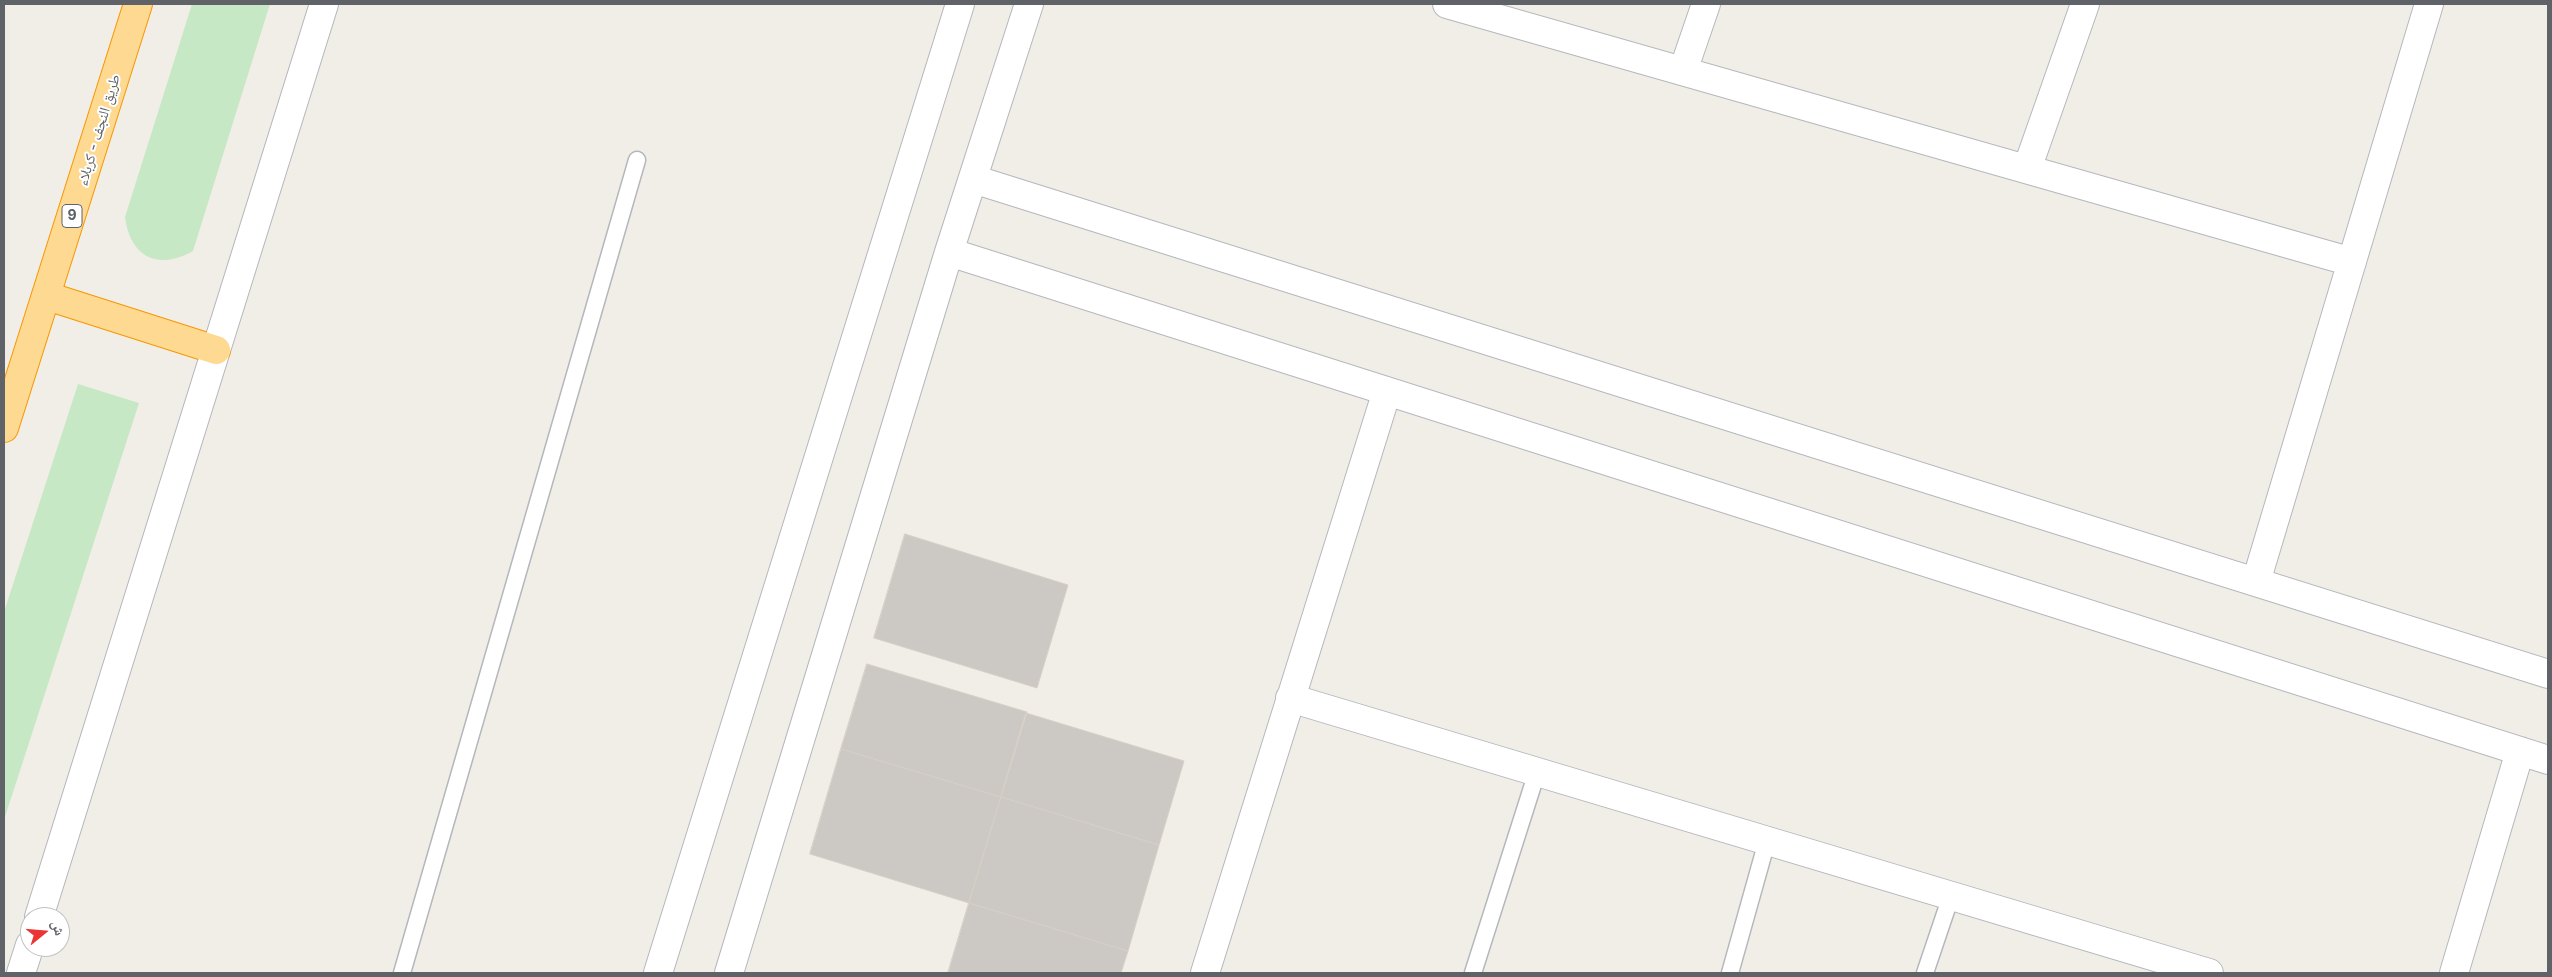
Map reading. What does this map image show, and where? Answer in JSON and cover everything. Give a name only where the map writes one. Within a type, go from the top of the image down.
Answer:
[{"type":"highway","name":"طريق النجف - كربلاء","points":[[4,428],[138,4]]},
{"type":"highway","points":[[47,296],[216,350]]},
{"type":"street","points":[[42,907],[324,4]]},
{"type":"street","points":[[658,973],[960,4]]},
{"type":"street","points":[[729,973],[949,252],[1029,4]]},
{"type":"street","points":[[1447,4],[2352,262]]},
{"type":"street","points":[[1683,71],[1706,4]]},
{"type":"street","points":[[2028,169],[2085,4]]},
{"type":"street","points":[[2256,582],[2429,4]]},
{"type":"street","points":[[972,179],[2256,582],[2547,670]]},
{"type":"street","points":[[949,252],[2548,760]]},
{"type":"street","points":[[1205,973],[1387,391]]},
{"type":"street","points":[[1290,698],[1951,896],[2171,968],[2209,973]]},
{"type":"street","points":[[2454,973],[2520,751]]},
{"type":"street","points":[[21,973],[26,957]]},
{"type":"lane","points":[[402,973],[637,160]]},
{"type":"lane","points":[[1473,973],[1537,772]]},
{"type":"lane","points":[[1730,973],[1767,841]]},
{"type":"lane","points":[[1925,973],[1951,896]]},
{"type":"green space","points":[[192,4],[270,4],[193,251],[168,260],[157,260],[139,251],[128,231],[125,217]]},
{"type":"green space","points":[[78,384],[139,403],[4,820],[4,612]]},
{"type":"building","points":[[905,534],[1068,585],[1037,688],[874,638]]},
{"type":"building","points":[[867,664],[1027,712],[1001,797],[841,749]]},
{"type":"building","points":[[1026,713],[1184,761],[1159,845],[1001,797]]},
{"type":"building","points":[[841,749],[1001,797],[969,903],[810,854]]},
{"type":"building","points":[[1001,797],[1159,845],[1128,951],[969,903]]},
{"type":"building","points":[[969,903],[1128,951],[1121,973],[948,973]]}]
